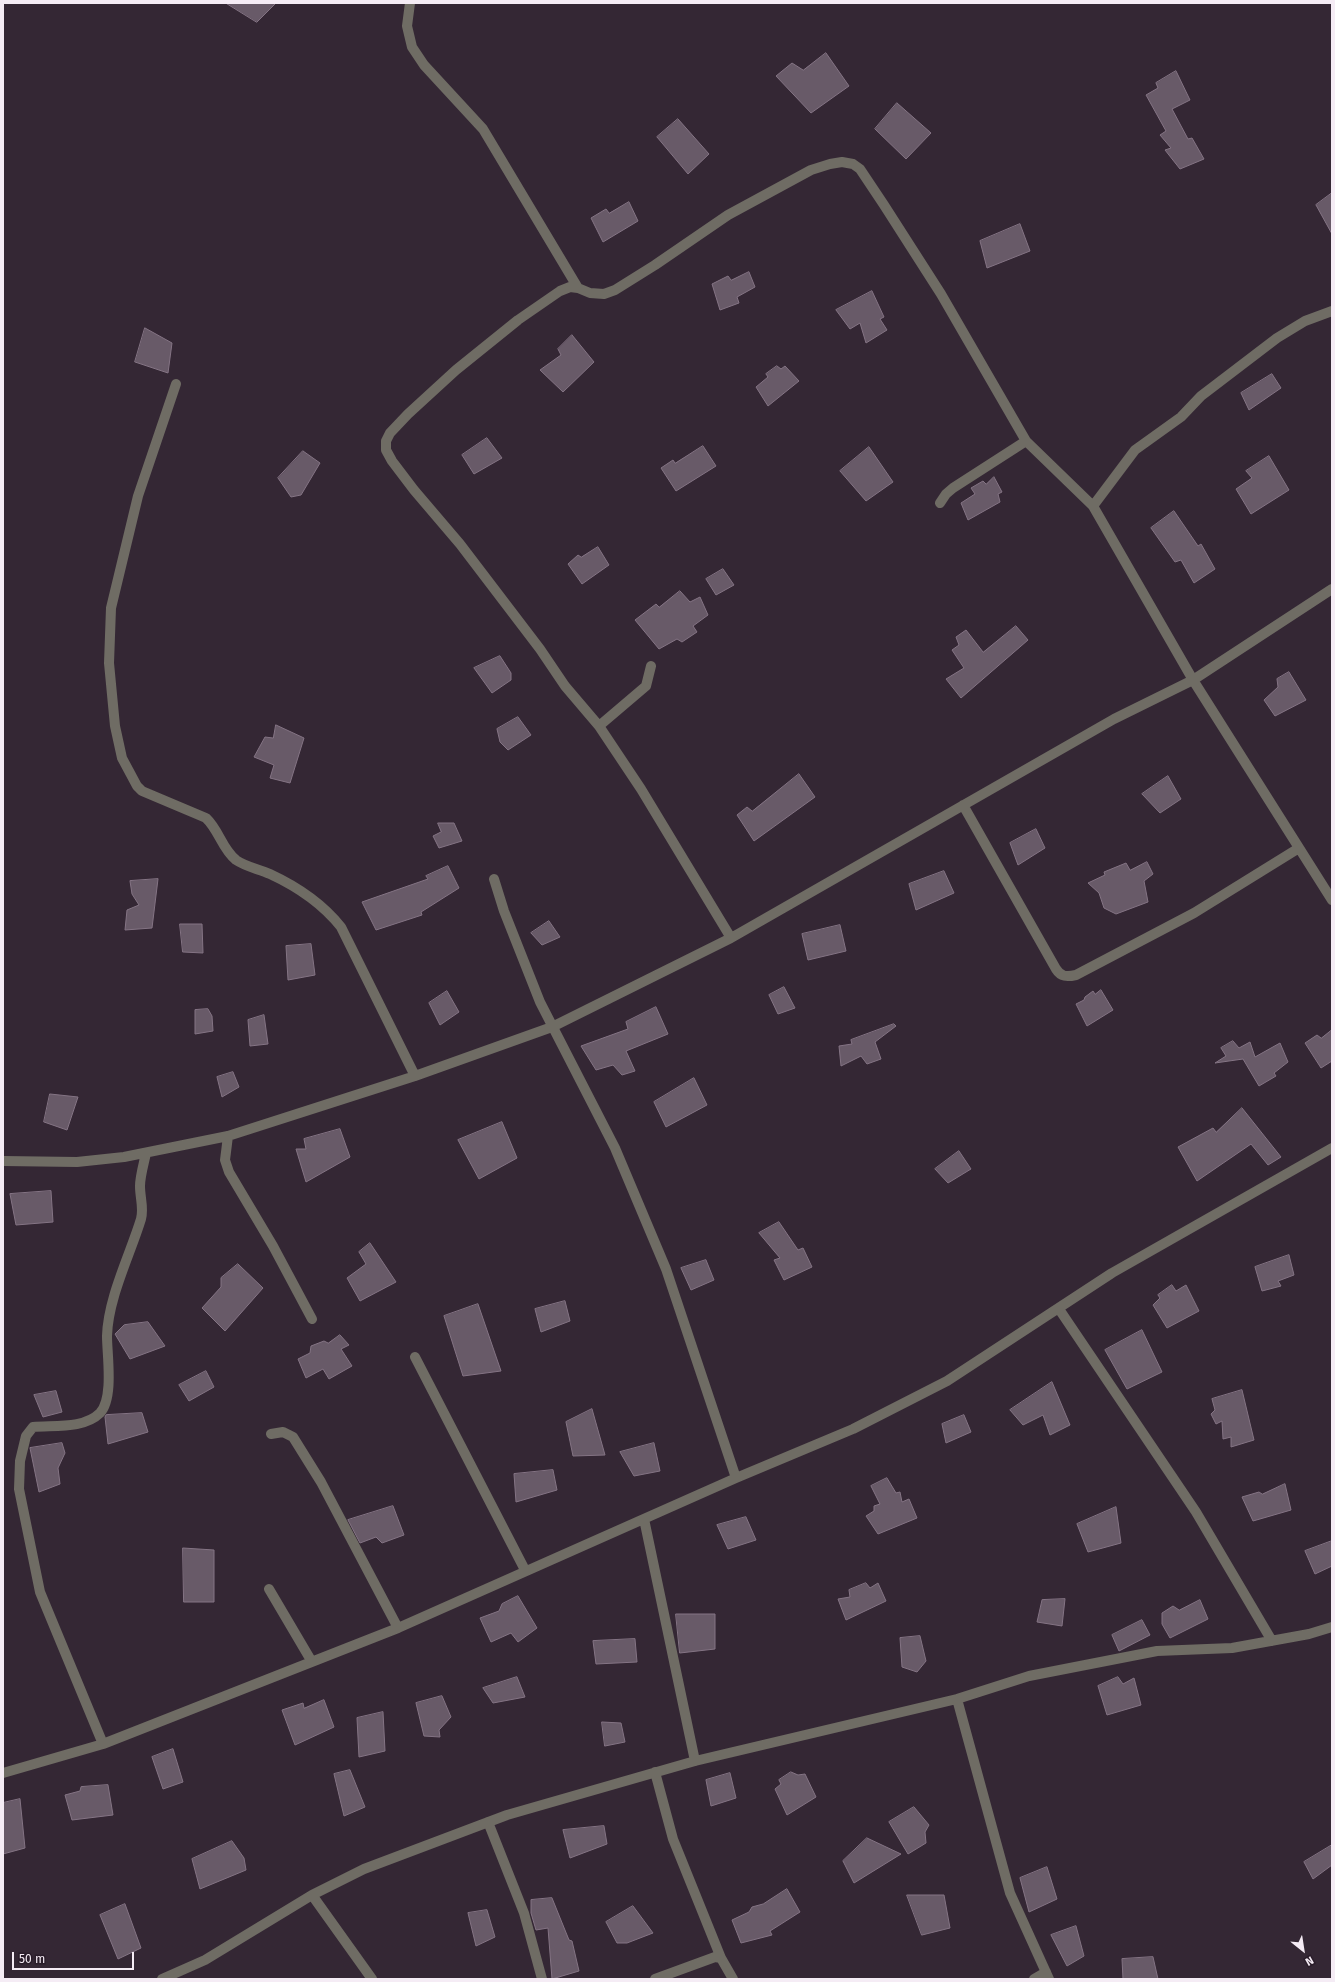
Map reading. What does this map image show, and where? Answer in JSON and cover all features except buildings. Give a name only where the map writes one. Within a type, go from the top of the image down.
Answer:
[{"type":"street","points":[[410,3],[407,26],[412,47],[424,65],[484,129],[578,288]]},
{"type":"street","points":[[731,938],[641,789],[599,726],[565,686],[540,649],[460,544],[414,490],[392,461],[386,450],[386,441],[390,433],[456,370],[518,320],[560,291],[570,287],[597,294],[604,294],[615,290],[656,265],[728,215],[781,185],[811,170],[830,164],[853,164],[860,169],[941,294],[1026,441],[1092,506],[1193,680],[1332,900]]},
{"type":"street","points":[[1092,506],[1135,450],[1181,417],[1201,396],[1276,338],[1305,322],[1332,311]]},
{"type":"street","points":[[176,384],[138,496],[110,608],[109,663],[115,726],[122,758],[137,786],[142,791],[206,818],[213,824],[228,852],[236,860],[297,888],[317,901],[330,913],[341,928],[415,1076]]},
{"type":"street","points":[[940,503],[946,494],[953,488],[1026,441]]},
{"type":"street","points":[[3,1161],[77,1162],[146,1153],[228,1136],[415,1076],[552,1027],[731,938],[1114,719],[1193,680],[1332,589]]},
{"type":"street","points":[[599,726],[646,686],[651,666]]},
{"type":"street","points":[[963,805],[1056,969],[1060,974],[1066,976],[1076,975],[1194,913],[1299,848]]},
{"type":"street","points":[[494,879],[524,964],[552,1027],[615,1148],[666,1269],[736,1478]]},
{"type":"street","points":[[228,1136],[225,1160],[229,1172],[265,1232],[312,1319]]},
{"type":"street","points":[[3,1773],[103,1744],[398,1628],[525,1570],[853,1429],[934,1388],[1059,1309],[1112,1273],[1332,1148]]},
{"type":"street","points":[[103,1744],[40,1592],[19,1489],[20,1461],[28,1430],[33,1427],[82,1423],[101,1412],[107,1394],[109,1376],[107,1334],[114,1296],[142,1214],[140,1185],[146,1153]]},
{"type":"street","points":[[1059,1309],[1196,1512],[1272,1641]]},
{"type":"street","points":[[415,1357],[525,1570]]},
{"type":"street","points":[[271,1434],[283,1432],[294,1437],[321,1482],[398,1628]]},
{"type":"street","points":[[644,1519],[696,1761]]},
{"type":"street","points":[[270,1589],[312,1662]]},
{"type":"street","points":[[162,1979],[204,1960],[312,1895],[364,1869],[507,1815],[696,1761],[957,1699],[1030,1676],[1156,1651],[1232,1648],[1309,1634],[1332,1627]]},
{"type":"street","points":[[957,1699],[1010,1893],[1048,1976],[1034,1979]]},
{"type":"street","points":[[655,1772],[673,1839],[721,1958],[733,1979]]},
{"type":"street","points":[[488,1822],[524,1913],[542,1979]]},
{"type":"street","points":[[312,1895],[372,1979]]},
{"type":"street","points":[[655,1979],[715,1957],[721,1958]]}]
